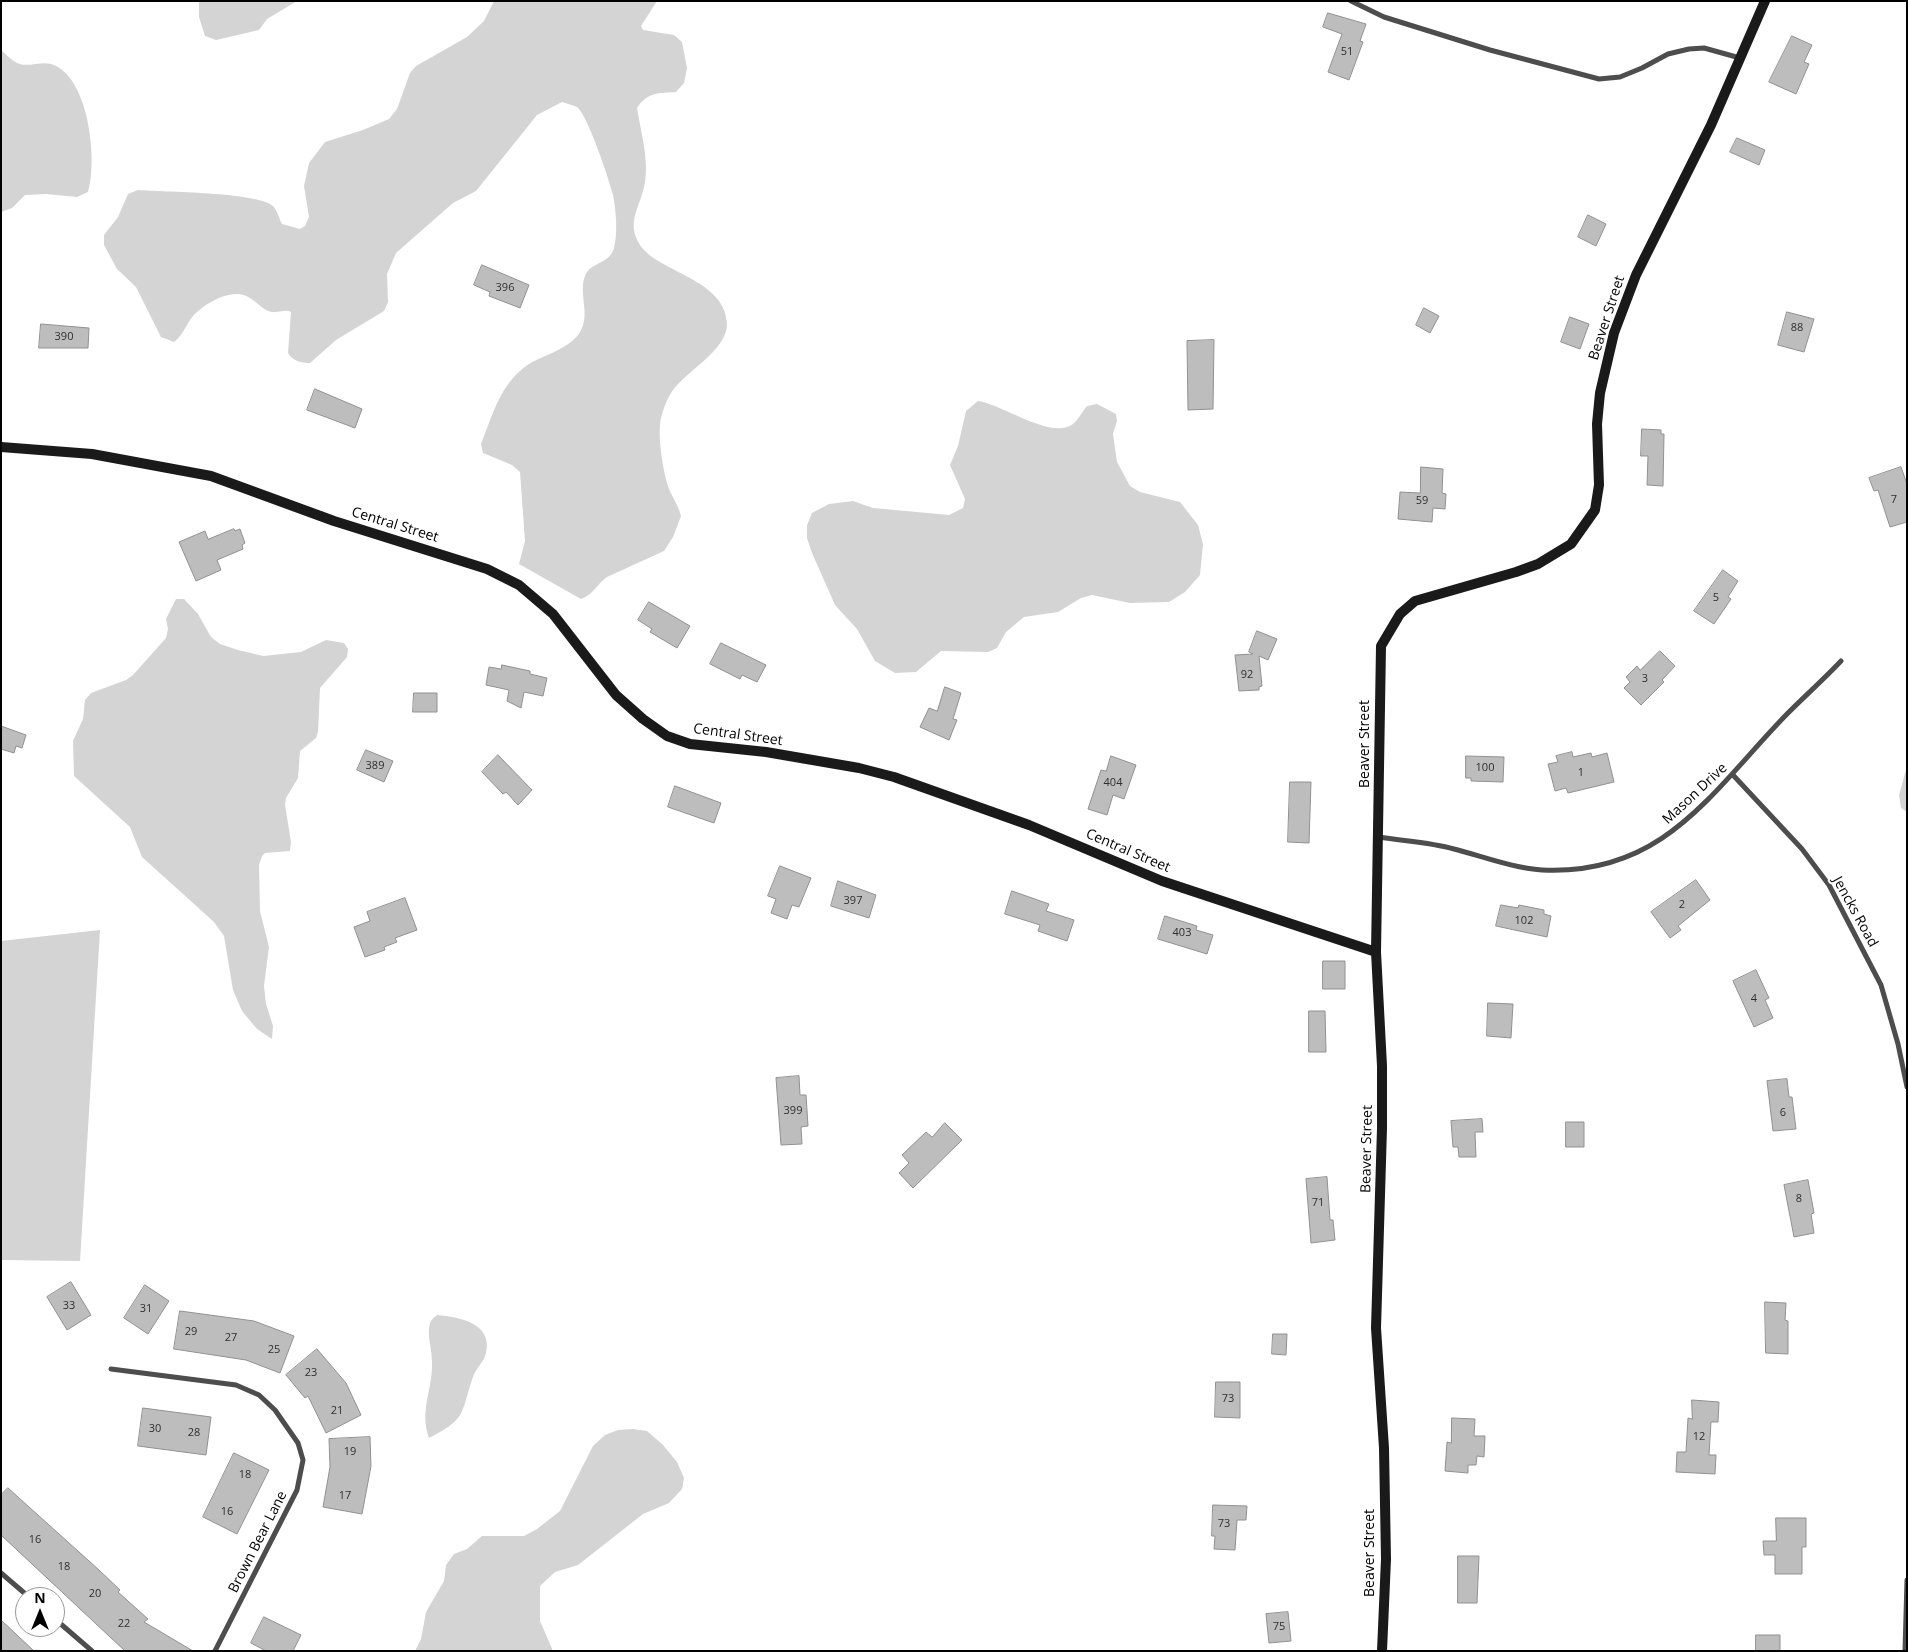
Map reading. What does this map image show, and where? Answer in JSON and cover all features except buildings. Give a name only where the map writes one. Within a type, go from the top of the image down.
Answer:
[{"type":"street","points":[[1351,1],[1384,17],[1490,50],[1599,79],[1620,77],[1668,54],[1689,49],[1704,48],[1740,58]]},
{"type":"street","name":"Beaver Street","points":[[1382,1651],[1386,1559],[1384,1448],[1376,1328],[1382,1066],[1376,952],[1379,669],[1381,646],[1400,614],[1415,601],[1538,564],[1571,544],[1595,510],[1599,485],[1598,424],[1600,393],[1614,333],[1636,274],[1711,125],[1766,1]]},
{"type":"street","name":"Central Street","points":[[1,447],[92,454],[210,476],[243,486],[334,521],[487,569],[519,585],[553,614],[616,695],[667,736],[690,744],[766,752],[859,768],[894,777],[1028,825],[1162,881],[1376,952]]},
{"type":"street","name":"Mason Drive","points":[[1378,837],[1451,848],[1541,870],[1598,866],[1630,855],[1674,831],[1733,775],[1787,714],[1841,661]]},
{"type":"street","name":"Jencks Road","points":[[1733,775],[1802,849],[1829,886],[1881,985],[1898,1044],[1907,1087]]},
{"type":"street","name":"Brown Bear Lane","points":[[111,1369],[236,1385],[259,1395],[276,1410],[298,1443],[303,1460],[297,1490],[215,1651]]},
{"type":"street","points":[[1,1573],[17,1587]]},
{"type":"street","points":[[1905,1651],[1907,1580]]},
{"type":"street","points":[[65,1628],[92,1651]]},
{"type":"shaded area","points":[[199,1],[297,1],[267,19],[259,30],[216,40],[205,36],[199,17]]},
{"type":"shaded area","points":[[494,1],[657,1],[641,26],[643,30],[674,35],[682,42],[687,68],[684,83],[676,92],[659,93],[649,96],[637,108],[644,148],[646,178],[635,216],[634,230],[640,245],[649,254],[704,286],[715,296],[724,309],[727,324],[725,334],[713,352],[677,385],[671,393],[661,418],[661,454],[669,489],[681,516],[673,537],[664,551],[607,577],[589,595],[581,599],[519,564],[525,541],[520,472],[512,465],[483,453],[481,444],[499,399],[519,371],[529,364],[557,351],[576,338],[583,325],[585,311],[583,283],[585,276],[591,268],[608,257],[614,248],[616,222],[613,195],[603,162],[587,122],[577,107],[562,102],[537,115],[476,191],[453,203],[396,253],[387,274],[388,302],[384,311],[336,340],[310,363],[298,361],[288,353],[291,312],[269,311],[244,295],[237,294],[222,297],[202,308],[194,315],[174,342],[161,337],[136,287],[117,269],[104,245],[104,235],[118,217],[128,194],[138,190],[209,193],[264,201],[273,206],[282,224],[300,229],[305,226],[309,217],[304,186],[309,163],[325,142],[363,130],[389,119],[397,109],[410,73],[416,66],[467,37],[484,21]]},
{"type":"shaded area","points":[[1,50],[20,64],[51,64],[64,71],[74,84],[88,120],[91,141],[91,178],[88,192],[77,197],[46,194],[25,195],[12,208],[1,212]]},
{"type":"shaded area","points":[[978,401],[1040,425],[1053,428],[1064,428],[1073,424],[1087,406],[1097,404],[1116,414],[1117,421],[1113,434],[1117,462],[1130,486],[1140,492],[1180,502],[1198,525],[1203,544],[1200,575],[1185,592],[1169,602],[1130,603],[1092,595],[1081,598],[1058,612],[1024,617],[1006,632],[997,648],[988,652],[941,651],[916,672],[895,673],[875,661],[857,629],[835,605],[812,553],[807,538],[807,525],[812,513],[829,504],[853,501],[873,508],[949,515],[963,508],[965,499],[950,465],[958,446],[966,411]]},
{"type":"shaded area","points":[[176,599],[184,599],[198,614],[211,637],[220,644],[238,650],[263,656],[301,652],[326,640],[344,643],[348,649],[347,657],[320,688],[318,732],[316,738],[300,751],[298,778],[286,798],[285,805],[291,842],[290,851],[265,853],[259,865],[260,911],[269,947],[264,986],[266,1004],[273,1026],[272,1039],[257,1029],[242,1011],[233,990],[224,936],[214,922],[142,857],[130,827],[74,776],[73,741],[83,719],[85,700],[91,693],[126,680],[133,675],[166,638],[168,629],[166,619]]},
{"type":"shaded area","points":[[1907,766],[1907,812],[1901,808],[1899,795]]},
{"type":"shaded area","points":[[100,930],[80,1261],[1,1260],[1,941]]},
{"type":"shaded area","points":[[437,1315],[464,1320],[472,1324],[479,1328],[487,1343],[485,1356],[474,1374],[461,1414],[457,1420],[429,1438],[425,1419],[432,1372],[429,1328],[432,1320]]},
{"type":"shaded area","points":[[633,1429],[647,1431],[663,1445],[677,1462],[684,1478],[682,1489],[669,1503],[643,1514],[578,1565],[555,1572],[540,1586],[540,1621],[553,1651],[415,1651],[421,1639],[426,1612],[444,1581],[446,1565],[454,1554],[467,1549],[482,1536],[524,1536],[537,1529],[560,1511],[593,1446],[605,1435],[618,1430]]}]
